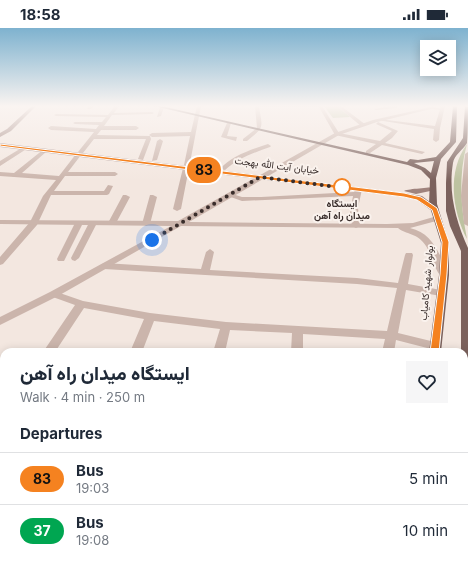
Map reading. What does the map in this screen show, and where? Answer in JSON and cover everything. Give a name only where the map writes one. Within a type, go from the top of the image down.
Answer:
[{"type":"main road","points":[[6,131],[4,139],[19,144]]},
{"type":"main road","points":[[272,131],[411,163],[438,159]]},
{"type":"main road","name":"بولوار شهید کامیاب","points":[[435,348],[444,274],[446,242],[436,214],[433,178],[438,159],[453,142],[454,131]]},
{"type":"main road","points":[[467,139],[450,162],[449,183],[450,211],[454,226],[467,249],[468,348]]},
{"type":"main road","name":"خیابان آیت الله بهجت","points":[[0,141],[79,153],[263,176],[416,192],[433,189]]},
{"type":"main road","points":[[322,143],[368,152],[411,163],[423,169],[433,178]]},
{"type":"main road","name":"خیابان آیت الله بهجت","points":[[0,145],[44,151],[154,160],[186,166],[223,169],[358,192],[404,195],[419,198],[436,214]]},
{"type":"main road","points":[[468,513],[468,564]]},
{"type":"street","points":[[0,262],[34,223],[49,194],[97,131]]},
{"type":"street","points":[[177,209],[193,131]]},
{"type":"street","points":[[226,131],[224,137],[235,138],[234,140]]},
{"type":"street","points":[[245,140],[255,131]]},
{"type":"street","points":[[335,131],[337,134],[422,152]]},
{"type":"street","points":[[0,321],[54,294],[175,228],[179,224],[229,195],[337,134],[346,131]]},
{"type":"street","points":[[368,152],[395,131]]},
{"type":"street","points":[[436,140],[437,131]]},
{"type":"street","points":[[92,137],[150,137],[193,134]]},
{"type":"street","points":[[141,159],[150,137]]},
{"type":"street","points":[[154,160],[160,140]]},
{"type":"street","points":[[223,169],[227,165],[254,150],[268,146]]},
{"type":"street","points":[[0,164],[25,148]]},
{"type":"street","points":[[16,175],[44,151]]},
{"type":"street","points":[[468,154],[465,196],[468,221]]},
{"type":"street","points":[[0,174],[62,176],[115,174]]},
{"type":"street","points":[[49,194],[107,193],[110,186]]},
{"type":"street","points":[[229,195],[242,199],[261,199],[358,192],[353,220],[356,226]]},
{"type":"street","points":[[112,223],[126,197]]},
{"type":"street","points":[[146,224],[153,197]]},
{"type":"street","points":[[0,222],[386,226],[413,225],[436,214]]},
{"type":"street","points":[[61,259],[79,223]]},
{"type":"street","points":[[75,258],[93,223]]},
{"type":"street","points":[[386,226],[410,230],[427,238],[444,274]]},
{"type":"street","points":[[205,272],[210,252]]},
{"type":"street","points":[[389,348],[409,255]]},
{"type":"street","points":[[104,266],[357,281],[403,286],[441,293]]},
{"type":"street","points":[[54,294],[81,304],[150,317],[226,326],[298,331],[392,334],[432,348]]},
{"type":"street","points":[[52,348],[81,304]]},
{"type":"street","points":[[138,348],[150,317]]},
{"type":"street","points":[[220,348],[226,326]]},
{"type":"street","points":[[296,348],[298,331]]},
{"type":"green space","points":[[467,144],[462,168],[461,192],[467,239],[458,216],[455,203],[454,178],[456,166]]},
{"type":"bus line","name":"83","points":[[0,145],[419,198],[435,209],[446,242],[444,274],[435,348]]},
{"type":"place","name":"ایستگاه میدان راه آهن","points":[[342,187]]},
{"type":"route","points":[[152,240],[175,228],[179,224],[260,177],[345,188],[342,187]]}]
